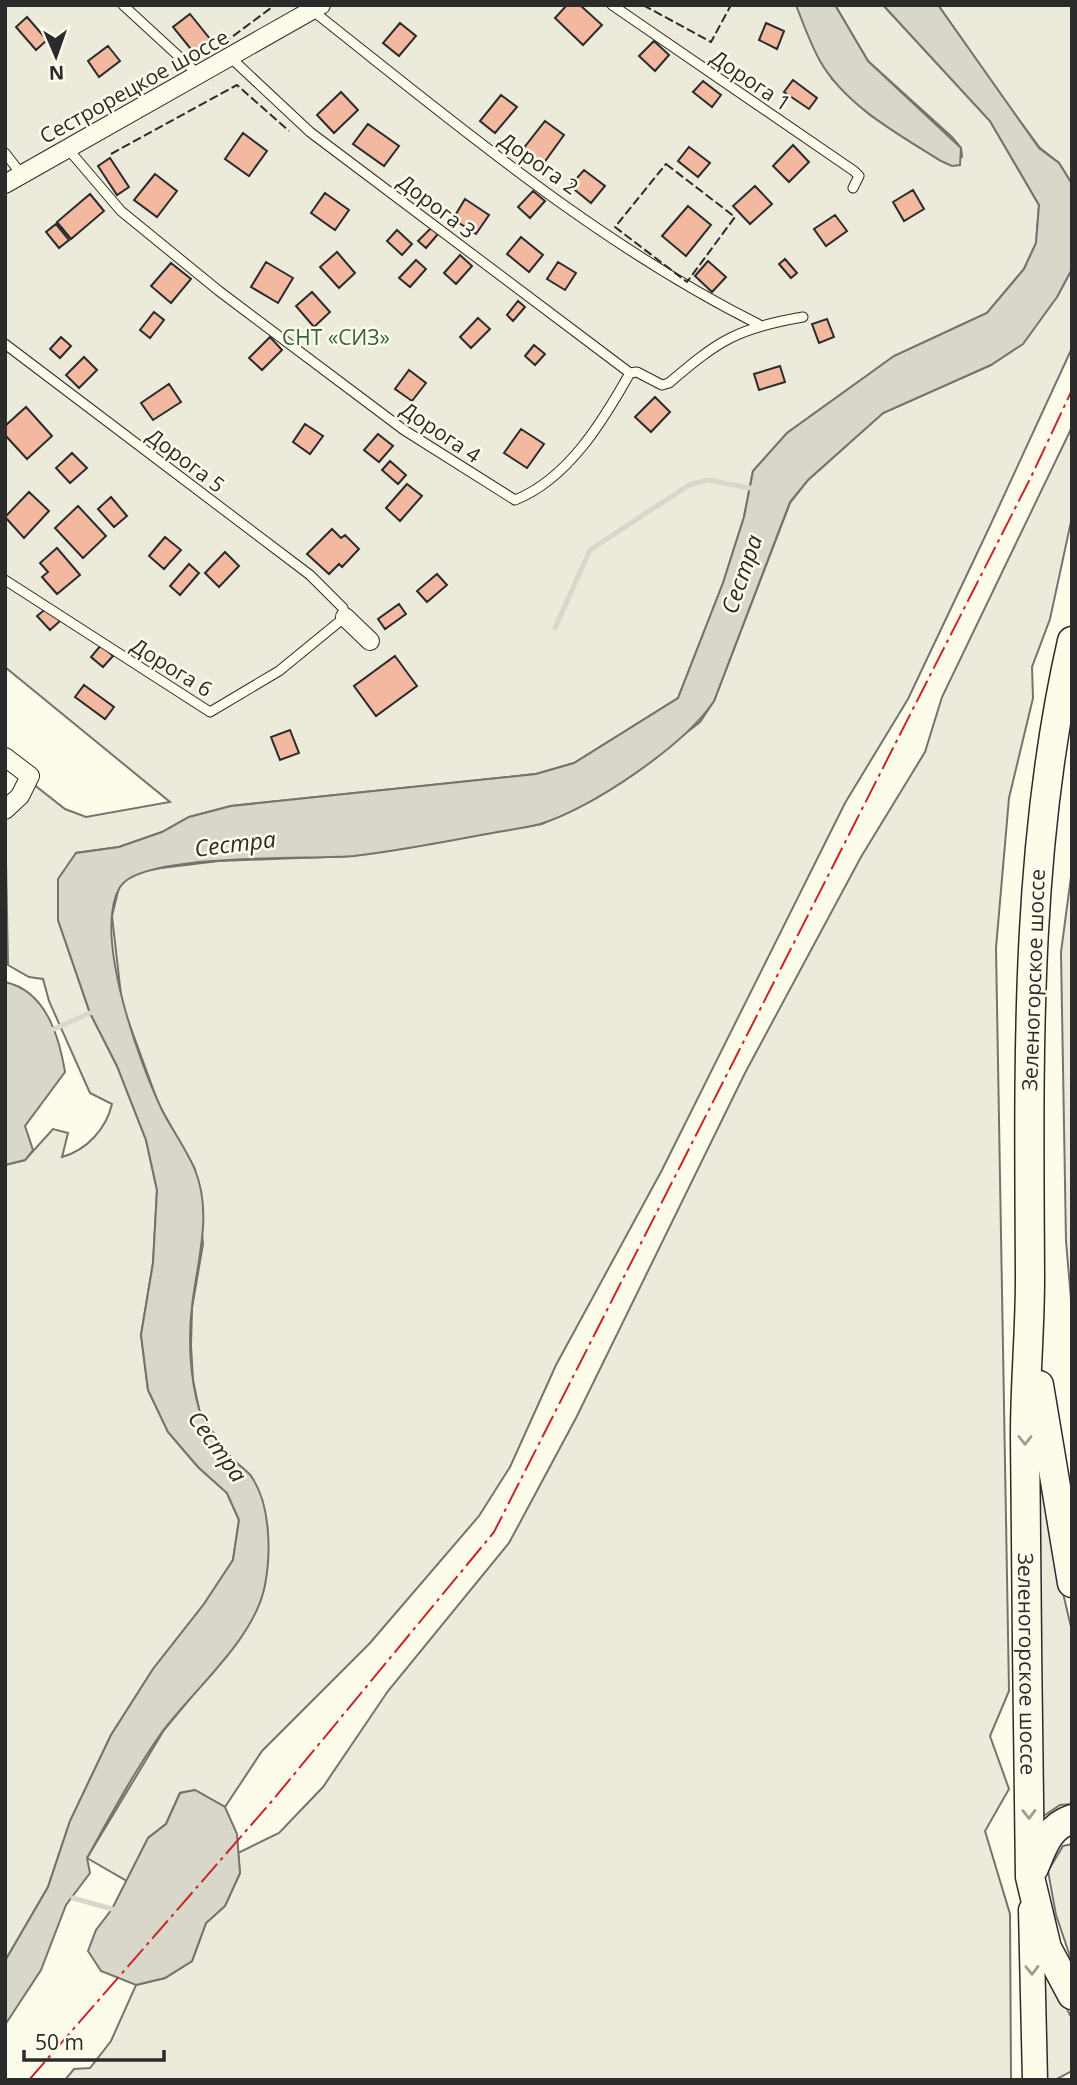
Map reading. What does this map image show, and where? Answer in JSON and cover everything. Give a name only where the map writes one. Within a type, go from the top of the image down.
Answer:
[{"type":"highway","name":"Зеленогорское шоссе","points":[[1072,640],[1049,767],[1034,890],[1029,1007],[1030,1323],[1025,1431],[1030,1877],[1047,1948],[1072,1995]]},
{"type":"highway","name":"Зеленогорское шоссе","points":[[1030,1323],[1072,1583]]},
{"type":"highway","points":[[1030,1877],[1048,1835],[1062,1822],[1072,1819]]},
{"type":"main road","points":[[1030,1877],[1035,2080]]},
{"type":"street","name":"Сестрорецкое шоссе","points":[[5,184],[317,8]]},
{"type":"street","points":[[344,612],[370,641]]},
{"type":"street","points":[[5,757],[30,776],[20,796],[5,810]]},
{"type":"lane","points":[[122,5],[200,76]]},
{"type":"lane","name":"Дорога 1","points":[[612,5],[854,172],[859,176],[859,182],[853,188]]},
{"type":"lane","name":"Дорога 2","points":[[317,8],[509,165],[695,293],[758,324]]},
{"type":"lane","name":"Дорога 3","points":[[231,58],[310,132],[630,373]]},
{"type":"lane","name":"Дорога 4","points":[[68,149],[121,211],[219,291],[404,430],[515,500],[533,493],[586,444],[630,373]]},
{"type":"lane","points":[[5,153],[22,175]]},
{"type":"lane","points":[[630,373],[637,372],[662,385],[669,383],[713,345],[758,324],[803,317]]},
{"type":"lane","name":"Дорога 5","points":[[5,344],[310,575],[344,612]]},
{"type":"lane","name":"Дорога 6","points":[[5,580],[210,712],[279,671],[344,612]]},
{"type":"green space","name":"СНТ «СИЗ»","points":[[5,5],[796,5],[832,79],[870,115],[941,161],[962,157],[961,148],[952,137],[868,61],[835,5],[883,5],[990,121],[1039,205],[1036,243],[1024,269],[987,313],[894,356],[787,433],[753,471],[744,517],[723,583],[678,698],[574,763],[536,774],[231,806],[189,817],[162,832],[119,847],[76,853],[58,920],[90,1013],[117,1066],[146,1140],[157,1190],[153,1263],[141,1335],[148,1390],[168,1432],[198,1467],[227,1493],[239,1520],[233,1560],[204,1604],[153,1669],[111,1735],[70,1821],[48,1887],[5,1961],[5,1165],[25,1160],[53,1129],[68,1133],[62,1157],[80,1149],[100,1130],[112,1104],[90,1093],[49,1001],[43,979],[29,977],[8,965],[5,810],[28,780],[65,809],[86,817],[170,802],[5,667]]},
{"type":"green space","points":[[938,5],[1072,5],[1072,184],[1059,163],[1040,148],[1007,104]]},
{"type":"green space","points":[[1072,269],[1072,348],[989,528],[908,699],[845,803],[662,1170],[556,1365],[510,1467],[479,1516],[370,1643],[262,1751],[225,1807],[195,1790],[180,1793],[166,1824],[148,1838],[127,1881],[87,1858],[164,1730],[222,1660],[252,1477],[230,1456],[200,1414],[193,1380],[191,1345],[192,1308],[203,1244],[195,1169],[159,1105],[122,1004],[112,916],[119,887],[133,873],[161,868],[219,861],[351,856],[542,824],[599,796],[700,722],[714,701],[790,503],[808,480],[883,413],[991,365],[1057,297]]},
{"type":"green space","points":[[1072,427],[1072,517],[1050,619],[1032,667],[1033,698],[1009,798],[996,948],[1009,1691],[990,1736],[1009,1789],[985,1831],[1010,1914],[1011,2080],[65,2080],[74,2069],[90,2068],[111,2041],[136,1985],[165,1978],[192,1961],[206,1923],[225,1906],[240,1873],[238,1853],[279,1833],[323,1787],[388,1691],[509,1543],[576,1418],[745,1073],[861,857],[925,752],[942,697]]},
{"type":"green space","points":[[1072,869],[1072,1311],[1066,1241],[1061,952]]},
{"type":"green space","points":[[1031,1382],[1058,1572],[1072,1631],[1072,1804],[1060,1805],[1042,1817]]},
{"type":"green space","points":[[1072,1844],[1072,1962],[1056,1915],[1048,1871],[1063,1846]]},
{"type":"green space","points":[[1040,1955],[1072,2019],[1072,2071],[1055,2080],[1044,2080]]},
{"type":"water","points":[[796,5],[835,5],[868,61],[961,148],[960,165],[952,166],[941,161],[874,118],[844,92],[820,61]]},
{"type":"water","name":"Сестра","points":[[883,5],[938,5],[1039,148],[1059,163],[1072,184],[1072,269],[1057,297],[1023,344],[991,365],[883,413],[808,480],[790,502],[714,701],[700,718],[660,755],[610,790],[585,805],[540,824],[354,856],[191,863],[159,868],[134,876],[120,887],[113,908],[112,935],[122,999],[153,1089],[195,1170],[203,1204],[202,1238],[190,1332],[196,1397],[201,1415],[213,1435],[258,1487],[268,1529],[267,1573],[259,1605],[249,1625],[222,1663],[162,1732],[123,1794],[87,1858],[90,1873],[66,1905],[41,1970],[5,2025],[5,1961],[48,1887],[70,1821],[111,1735],[153,1669],[204,1604],[233,1560],[239,1520],[227,1493],[198,1467],[168,1432],[148,1390],[141,1335],[153,1263],[157,1190],[146,1140],[117,1066],[90,1013],[58,920],[58,879],[76,853],[119,847],[162,832],[189,817],[231,806],[536,774],[574,763],[678,698],[723,583],[744,517],[753,471],[787,433],[894,356],[987,313],[1024,269],[1036,243],[1039,205],[990,121]]},
{"type":"water","points":[[5,982],[31,995],[48,1017],[59,1044],[65,1072],[25,1126],[33,1150],[25,1160],[5,1165]]},
{"type":"water","points":[[195,1790],[225,1807],[237,1834],[240,1873],[225,1906],[206,1923],[192,1961],[165,1978],[136,1985],[101,1971],[88,1951],[96,1930],[112,1909],[148,1838],[166,1824],[180,1793]]},
{"type":"building","points":[[567,5],[580,5],[602,25],[583,45],[555,18]]},
{"type":"building","points":[[190,14],[210,39],[194,53],[173,27]]},
{"type":"building","points":[[27,17],[47,40],[36,50],[16,27]]},
{"type":"building","points":[[400,23],[416,36],[399,56],[383,43]]},
{"type":"building","points":[[766,23],[784,31],[777,49],[759,40]]},
{"type":"building","points":[[654,41],[669,55],[655,71],[639,56]]},
{"type":"building","points":[[108,46],[120,61],[99,77],[88,61]]},
{"type":"building","points":[[793,80],[817,98],[809,109],[784,92]]},
{"type":"building","points":[[703,81],[721,95],[712,107],[693,92]]},
{"type":"building","points":[[341,92],[358,110],[334,133],[317,115]]},
{"type":"building","points":[[501,95],[517,107],[495,133],[480,121]]},
{"type":"building","points":[[545,121],[564,135],[543,164],[523,149]]},
{"type":"building","points":[[368,124],[399,146],[384,166],[353,144]]},
{"type":"building","points":[[243,133],[267,151],[249,176],[225,159]]},
{"type":"building","points":[[793,145],[809,162],[789,182],[773,166]]},
{"type":"building","points":[[689,147],[710,163],[698,177],[678,161]]},
{"type":"building","points":[[110,158],[129,187],[117,195],[98,166]]},
{"type":"building","points":[[584,170],[605,186],[591,203],[570,186]]},
{"type":"building","points":[[155,174],[177,191],[157,217],[134,200]]},
{"type":"building","points":[[755,186],[772,204],[750,224],[733,206]]},
{"type":"building","points":[[913,190],[924,209],[904,221],[893,202]]},
{"type":"building","points":[[533,191],[545,201],[530,218],[518,207]]},
{"type":"building","points":[[325,193],[349,210],[335,230],[311,213]]},
{"type":"building","points":[[90,194],[104,211],[71,239],[57,222]]},
{"type":"building","points":[[465,199],[489,215],[476,234],[453,219]]},
{"type":"building","points":[[688,206],[711,225],[686,256],[662,236]]},
{"type":"building","points":[[835,215],[847,231],[826,246],[814,229]]},
{"type":"building","points":[[56,224],[69,240],[59,248],[46,232]]},
{"type":"building","points":[[431,228],[438,234],[426,248],[418,241]]},
{"type":"building","points":[[397,230],[412,244],[402,255],[387,241]]},
{"type":"building","points":[[521,237],[543,255],[529,272],[507,254]]},
{"type":"building","points":[[337,252],[355,273],[339,288],[320,267]]},
{"type":"building","points":[[460,255],[472,266],[456,284],[444,273]]},
{"type":"building","points":[[785,259],[797,273],[791,278],[779,264]]},
{"type":"building","points":[[416,260],[426,269],[410,287],[399,278]]},
{"type":"building","points":[[708,261],[726,277],[712,292],[695,276]]},
{"type":"building","points":[[266,262],[293,278],[278,303],[251,287]]},
{"type":"building","points":[[558,262],[576,273],[565,290],[547,279]]},
{"type":"building","points":[[171,263],[191,279],[171,303],[151,286]]},
{"type":"building","points":[[312,292],[330,312],[314,327],[296,306]]},
{"type":"building","points":[[518,301],[525,307],[513,321],[507,315]]},
{"type":"building","points":[[154,312],[164,320],[150,338],[140,330]]},
{"type":"building","points":[[478,318],[490,329],[471,348],[460,337]]},
{"type":"building","points":[[827,319],[834,337],[819,343],[812,324]]},
{"type":"building","points":[[61,337],[71,346],[60,358],[50,349]]},
{"type":"building","points":[[270,337],[282,350],[262,370],[249,358]]},
{"type":"building","points":[[534,345],[545,354],[535,365],[525,356]]},
{"type":"building","points":[[84,357],[97,370],[79,388],[66,375]]},
{"type":"building","points":[[780,366],[785,382],[759,390],[754,374]]},
{"type":"building","points":[[409,370],[426,383],[412,401],[395,389]]},
{"type":"building","points":[[169,384],[181,402],[153,420],[141,403]]},
{"type":"building","points":[[655,397],[670,412],[651,432],[635,417]]},
{"type":"building","points":[[26,407],[52,436],[27,459],[5,435],[5,426]]},
{"type":"building","points":[[305,424],[323,436],[310,454],[293,442]]},
{"type":"building","points":[[521,429],[544,444],[527,468],[504,453]]},
{"type":"building","points":[[378,434],[393,446],[379,462],[364,450]]},
{"type":"building","points":[[72,453],[87,468],[70,483],[56,468]]},
{"type":"building","points":[[390,461],[406,475],[398,484],[382,470]]},
{"type":"building","points":[[407,484],[422,496],[400,521],[386,508]]},
{"type":"building","points":[[29,492],[49,511],[24,538],[5,517]]},
{"type":"building","points":[[111,497],[127,516],[114,527],[98,509]]},
{"type":"building","points":[[78,506],[106,536],[83,558],[55,528]]},
{"type":"building","points":[[332,529],[341,538],[345,535],[359,549],[342,567],[339,564],[329,574],[307,554]]},
{"type":"building","points":[[165,537],[181,550],[164,569],[149,556]]},
{"type":"building","points":[[57,548],[80,575],[57,594],[42,577],[48,572],[40,563]]},
{"type":"building","points":[[225,552],[239,566],[219,587],[205,573]]},
{"type":"building","points":[[189,564],[199,573],[180,595],[170,586]]},
{"type":"building","points":[[437,574],[447,585],[427,602],[417,591]]},
{"type":"building","points":[[399,604],[406,614],[385,629],[378,619]]},
{"type":"building","points":[[48,607],[60,621],[50,630],[37,616]]},
{"type":"building","points":[[101,645],[113,656],[103,667],[91,657]]},
{"type":"building","points":[[395,656],[417,686],[376,716],[354,686]]},
{"type":"building","points":[[84,685],[114,707],[105,719],[75,697]]},
{"type":"building","points":[[290,730],[299,753],[280,760],[271,737]]},
{"type":"waterway","points":[[555,628],[590,550],[689,485],[708,480],[750,488]]},
{"type":"waterway","points":[[54,1029],[90,1013]]},
{"type":"waterway","points":[[73,1898],[112,1909]]},
{"type":"fence","points":[[213,51],[275,5]]},
{"type":"fence","points":[[643,5],[711,42],[731,5]]},
{"type":"fence","points":[[111,154],[237,85],[289,131]]},
{"type":"fence","points":[[666,164],[735,217],[687,282],[615,227],[666,164]]},
{"type":"power","points":[[29,2080],[272,1801],[494,1532],[1031,477],[1072,390]]}]
